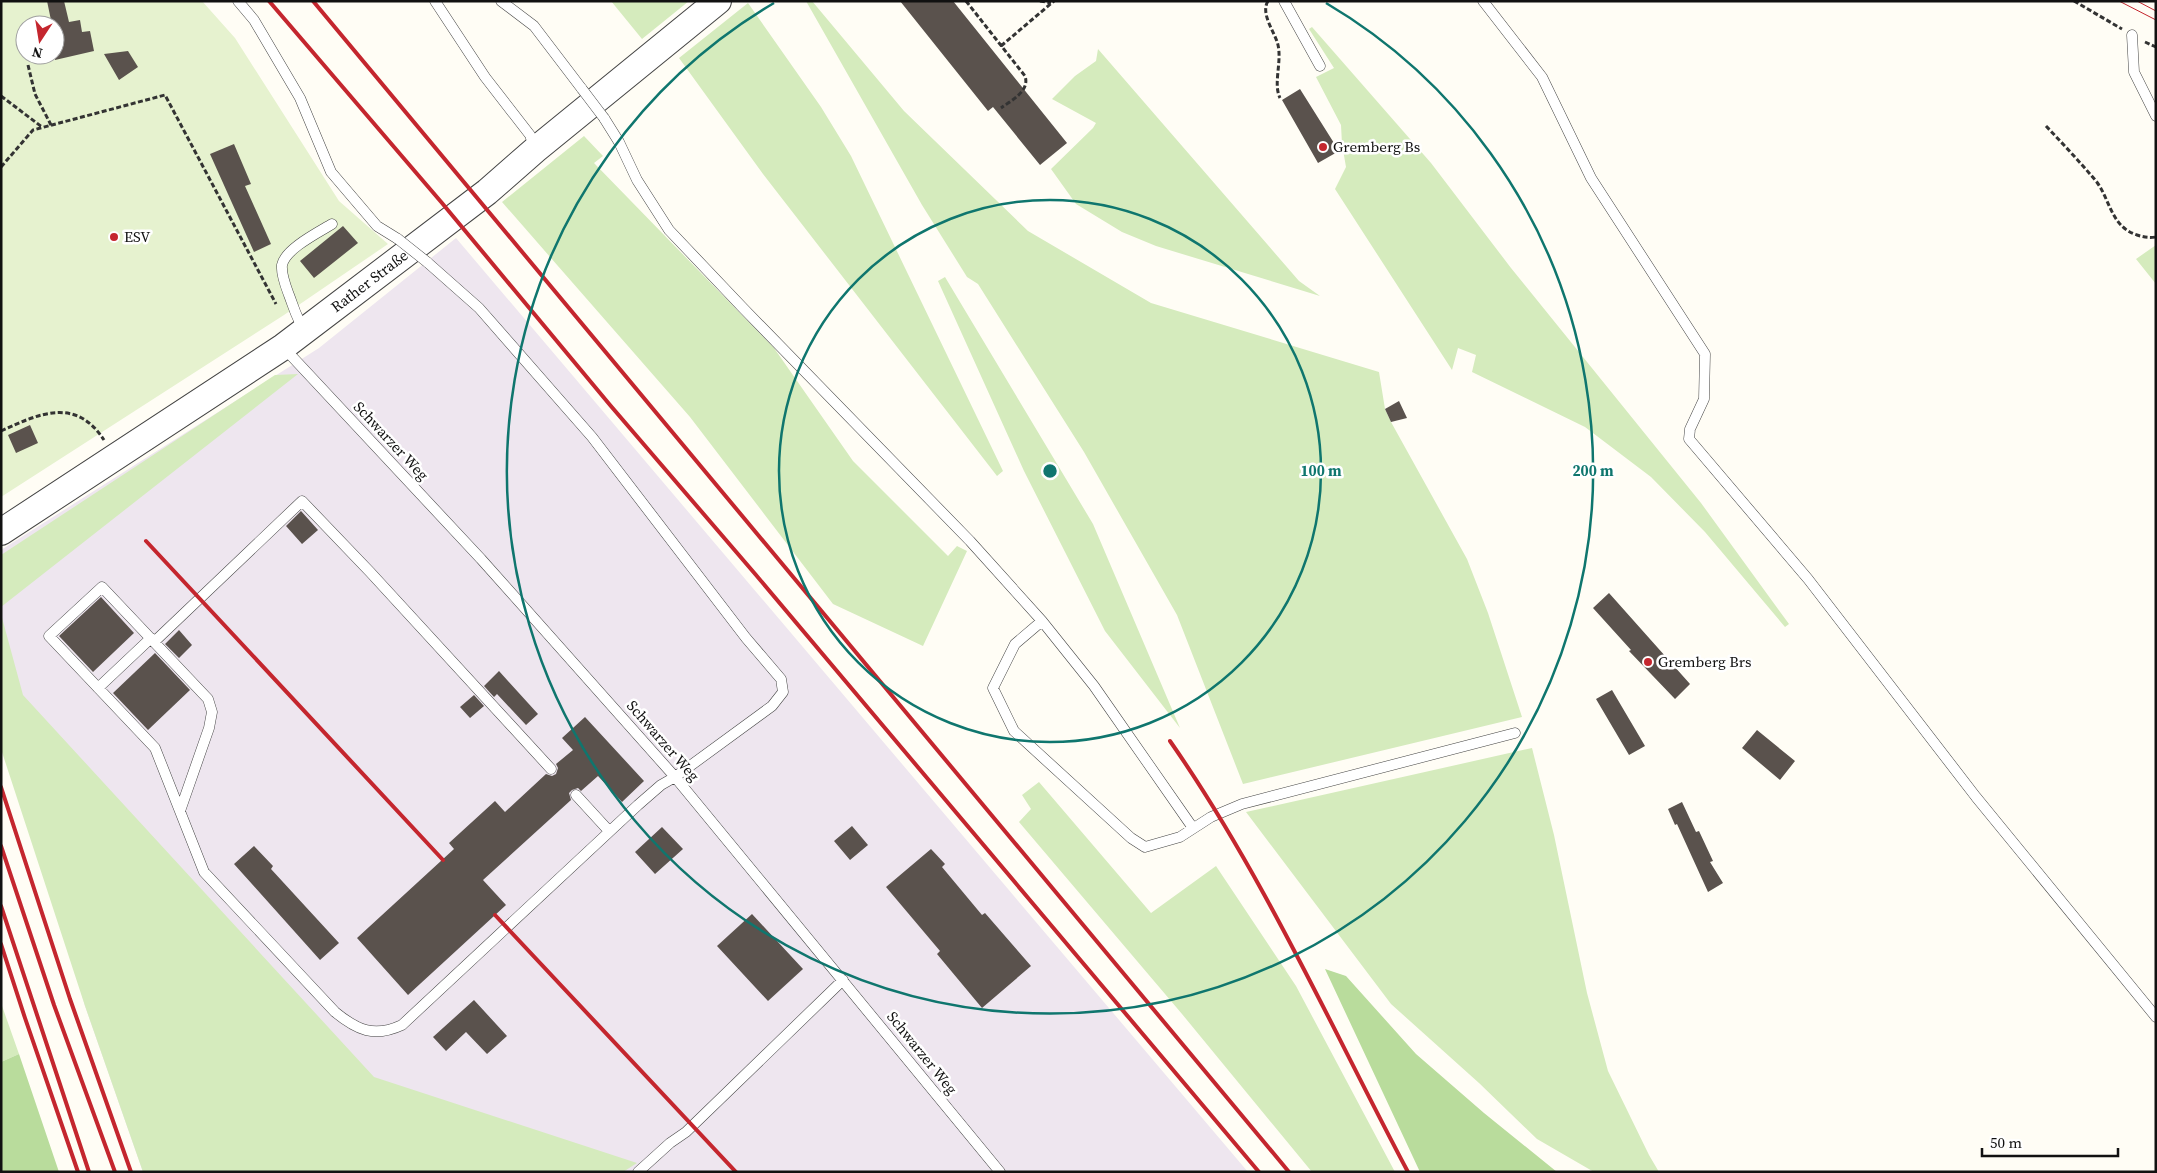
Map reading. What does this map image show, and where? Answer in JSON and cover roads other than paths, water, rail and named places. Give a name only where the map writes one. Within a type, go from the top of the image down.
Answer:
[{"type":"street","name":"Rather Straße","points":[[1,532],[283,347],[440,230],[718,1]]},
{"type":"lane","points":[[180,812],[209,728],[212,712],[208,699],[102,587],[49,636],[155,748],[180,812],[204,872],[335,1012],[347,1022],[374,1032],[389,1031],[402,1025],[609,831],[661,785],[675,777],[772,706],[784,692],[781,679],[746,638],[592,437],[479,308],[427,262],[398,239],[377,226],[332,172],[300,98],[254,20],[238,1]]},
{"type":"lane","points":[[435,1],[486,77],[530,135],[535,150]]},
{"type":"lane","points":[[502,1],[534,26],[604,118],[619,142],[637,180],[669,230],[970,541],[1042,621],[1094,686],[1193,828]]},
{"type":"lane","points":[[1284,1],[1320,66]]},
{"type":"lane","points":[[1483,1],[1542,77],[1591,178],[1705,354],[1704,399],[1690,429],[1689,439],[1808,579],[1976,797],[2156,1017]]},
{"type":"lane","points":[[2132,35],[2134,72],[2156,116]]},
{"type":"lane","points":[[305,330],[298,321],[284,278],[282,265],[287,256],[298,245],[332,224]]},
{"type":"lane","name":"Schwarzer Weg","points":[[283,347],[481,559],[675,777],[1000,1172]]},
{"type":"lane","points":[[98,688],[302,501],[551,769]]},
{"type":"lane","points":[[1042,621],[1014,644],[993,688],[1014,731],[1131,838],[1145,847],[1180,837],[1226,810],[1242,804],[1515,733]]},
{"type":"lane","points":[[576,795],[609,831]]},
{"type":"lane","points":[[638,1172],[670,1143],[686,1132],[843,980]]},
{"type":"tram line","points":[[2119,1],[2156,20]]},
{"type":"tram line","points":[[2137,1],[2156,11]]},
{"type":"railway","points":[[269,1],[442,203],[610,405],[756,575],[1259,1172]]},
{"type":"railway","points":[[313,1],[1289,1172]]},
{"type":"railway","points":[[146,541],[443,860]]},
{"type":"railway","points":[[1170,741],[1204,792],[1266,898],[1408,1172]]},
{"type":"railway","points":[[1,787],[70,999],[131,1172]]},
{"type":"railway","points":[[1,846],[54,1005],[115,1172]]},
{"type":"railway","points":[[1,906],[89,1172]]},
{"type":"railway","points":[[495,915],[736,1172]]},
{"type":"railway","points":[[1,944],[78,1172]]},
{"type":"place","name":"Gremberg Bs","points":[[1323,147]]},
{"type":"place","name":"ESV","points":[[114,237]]},
{"type":"place","name":"Gremberg Brs","points":[[1648,662]]}]
